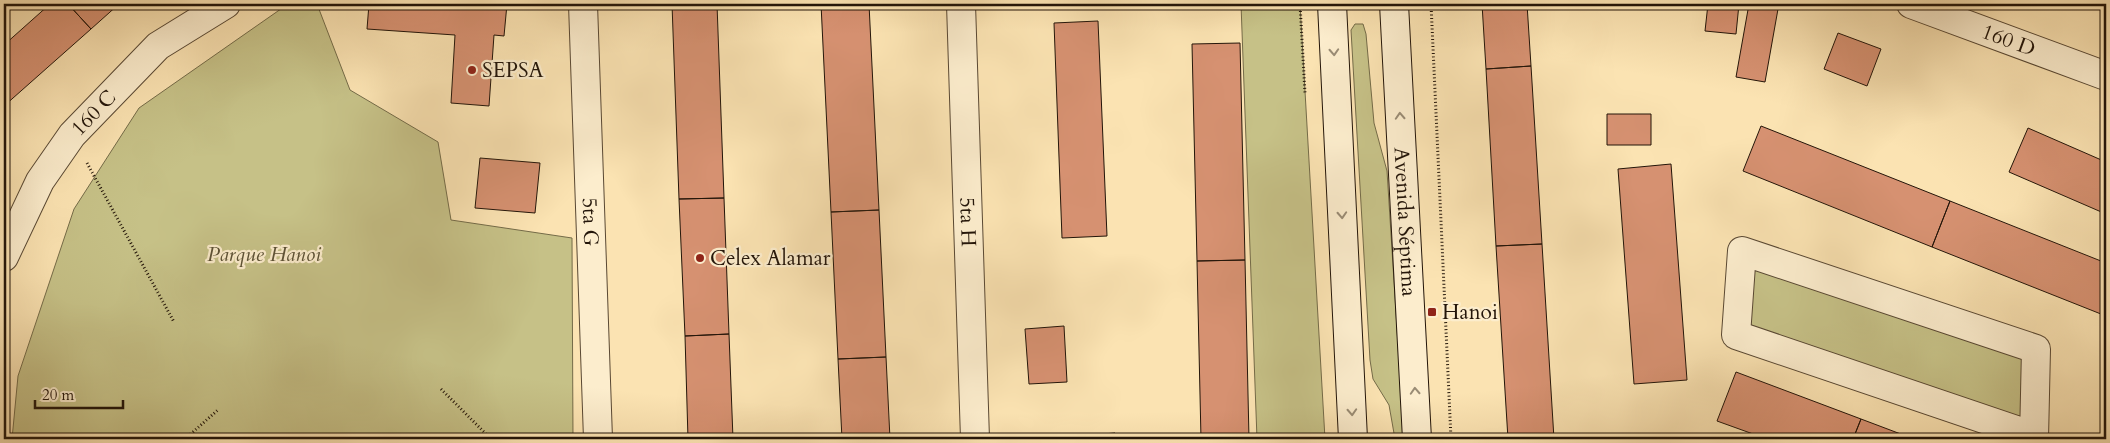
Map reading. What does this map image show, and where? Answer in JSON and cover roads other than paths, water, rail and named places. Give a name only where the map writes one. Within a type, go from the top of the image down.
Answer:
[{"type":"street","name":"160 C","points":[[4,257],[40,181],[72,135],[158,46],[226,4]]},
{"type":"street","name":"5ta G","points":[[583,4],[598,439]]},
{"type":"street","name":"5ta H","points":[[961,4],[975,439]]},
{"type":"street","points":[[1332,4],[1353,439]]},
{"type":"street","name":"Avenida Séptima","points":[[1394,4],[1417,439]]},
{"type":"street","name":"160 D","points":[[1911,4],[2106,76]]},
{"type":"street","points":[[1742,250],[2036,349],[2034,437],[1736,335],[1742,250]]},
{"type":"place","name":"SEPSA","points":[[472,70]]},
{"type":"place","name":"Celex Alamar","points":[[700,258]]},
{"type":"place","name":"Hanoi","points":[[1432,312]]},
{"type":"park label","name":"Parque Hanoi","points":[[264,254]]}]
